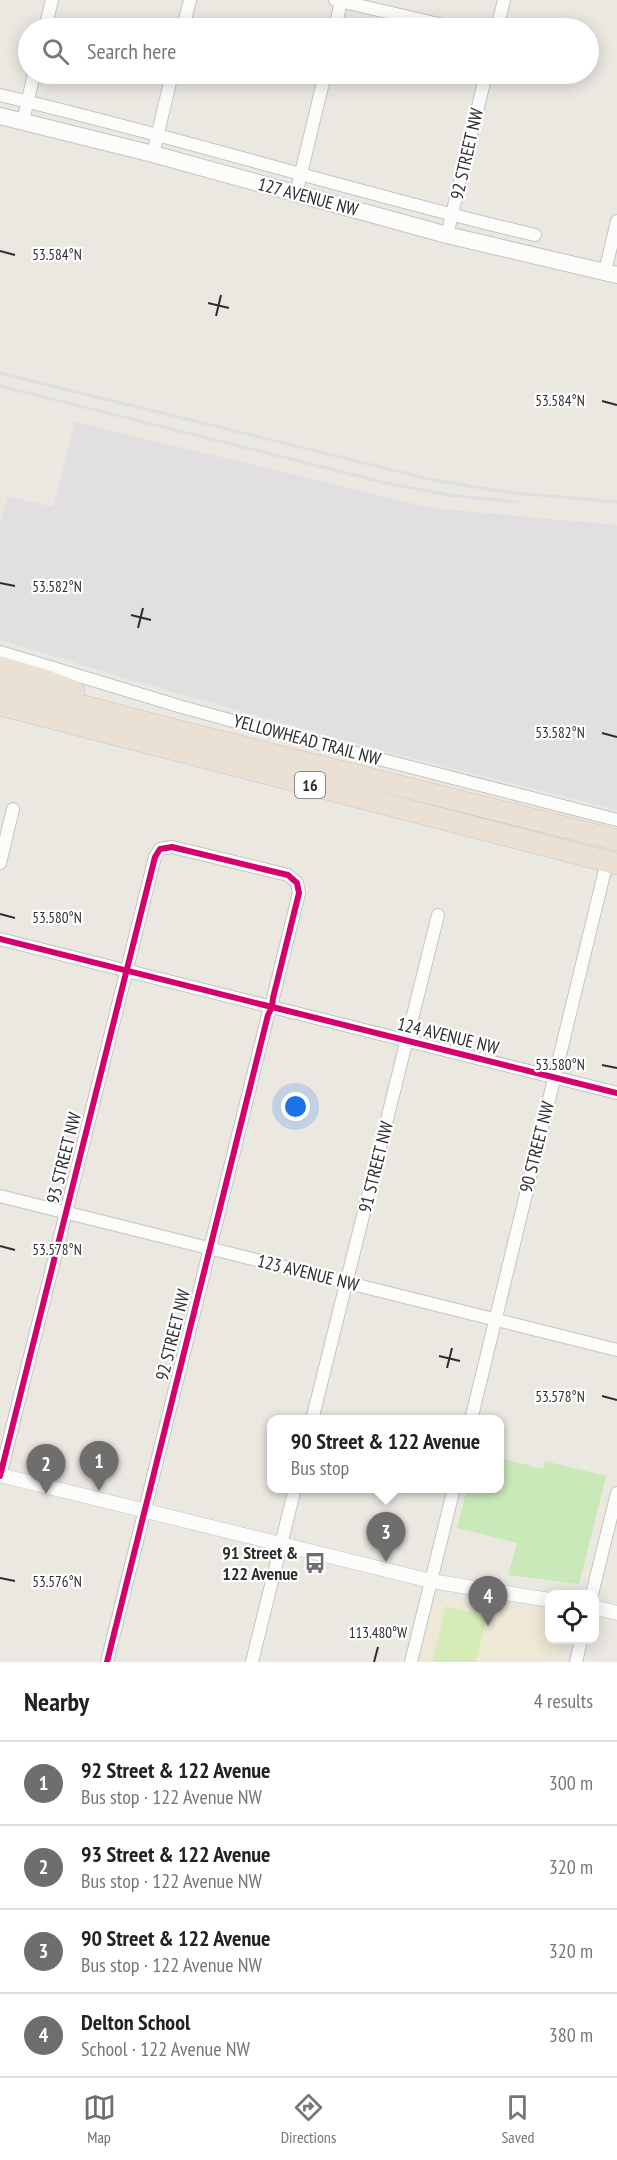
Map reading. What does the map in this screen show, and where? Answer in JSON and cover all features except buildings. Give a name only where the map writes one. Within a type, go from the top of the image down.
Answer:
[{"type":"highway","points":[[0,667],[42,679],[167,728]]},
{"type":"highway","name":"YELLOWHEAD TRAIL NW","points":[[0,684],[617,840]]},
{"type":"highway","name":"16","points":[[1,705],[611,869]]},
{"type":"main road","name":"127 AVENUE NW","points":[[0,116],[153,154],[447,235],[611,273]]},
{"type":"street","points":[[48,18],[52,0]]},
{"type":"street","points":[[186,18],[190,0]]},
{"type":"street","points":[[500,18],[504,0]]},
{"type":"street","points":[[336,18],[338,1],[412,18]]},
{"type":"street","points":[[23,121],[32,84]]},
{"type":"street","points":[[153,154],[170,84]]},
{"type":"street","points":[[296,194],[323,84]]},
{"type":"street","name":"92 STREET NW","points":[[447,235],[484,84]]},
{"type":"street","name":"127 AVENUE NW","points":[[0,95],[158,135],[452,215],[536,235]]},
{"type":"street","points":[[611,273],[617,221]]},
{"type":"street","name":"YELLOWHEAD TRAIL NW","points":[[0,652],[239,723],[617,820]]},
{"type":"street","points":[[0,864],[13,809]]},
{"type":"street","name":"93 STREET NW","points":[[0,1475],[155,857],[160,849],[172,847],[288,875],[297,883]]},
{"type":"street","name":"90 STREET NW","points":[[472,1415],[554,1077],[611,869]]},
{"type":"street","name":"92 STREET NW","points":[[107,1662],[298,893],[297,883]]},
{"type":"street","name":"91 STREET NW","points":[[313,1415],[438,915]]},
{"type":"street","name":"124 AVENUE NW","points":[[0,939],[617,1093]]},
{"type":"street","name":"123 AVENUE NW","points":[[0,1196],[617,1350]]},
{"type":"street","points":[[0,1475],[431,1581],[545,1599]]},
{"type":"street","points":[[252,1662],[294,1493]]},
{"type":"street","points":[[411,1662],[453,1493]]},
{"type":"street","points":[[593,1590],[617,1493]]},
{"type":"street","points":[[599,1608],[617,1613]]},
{"type":"street","points":[[576,1662],[580,1644]]},
{"type":"shaded area","points":[[75,422],[432,508],[617,525],[617,810],[350,742],[0,640],[0,524],[8,496],[53,507]]},
{"type":"shaded area","points":[[434,1598],[545,1612],[545,1644],[564,1644],[560,1662],[418,1662]]},
{"type":"green space","points":[[504,1459],[543,1469],[545,1461],[606,1476],[579,1584],[508,1575],[517,1543],[457,1528],[466,1493],[504,1493]]},
{"type":"green space","points":[[446,1606],[487,1617],[476,1662],[432,1662]]},
{"type":"railway","points":[[0,373],[433,480],[506,492],[617,502]]},
{"type":"railway","points":[[0,386],[386,483],[448,495],[518,502]]},
{"type":"cycle path","points":[[0,1476],[155,857],[160,849],[172,847],[288,875],[297,883],[299,893],[107,1662]]},
{"type":"cycle path","points":[[0,939],[268,1006]]},
{"type":"cycle path","points":[[272,1007],[617,1093]]},
{"type":"place","name":"92 Street & 122 Avenue","points":[[99,1491]]},
{"type":"place","name":"93 Street & 122 Avenue","points":[[46,1494]]},
{"type":"place","name":"90 Street & 122 Avenue","points":[[386,1562]]},
{"type":"place","name":"91 Street & 122 Avenue","points":[[315,1563]]},
{"type":"place","name":"Delton School","points":[[488,1626]]}]
